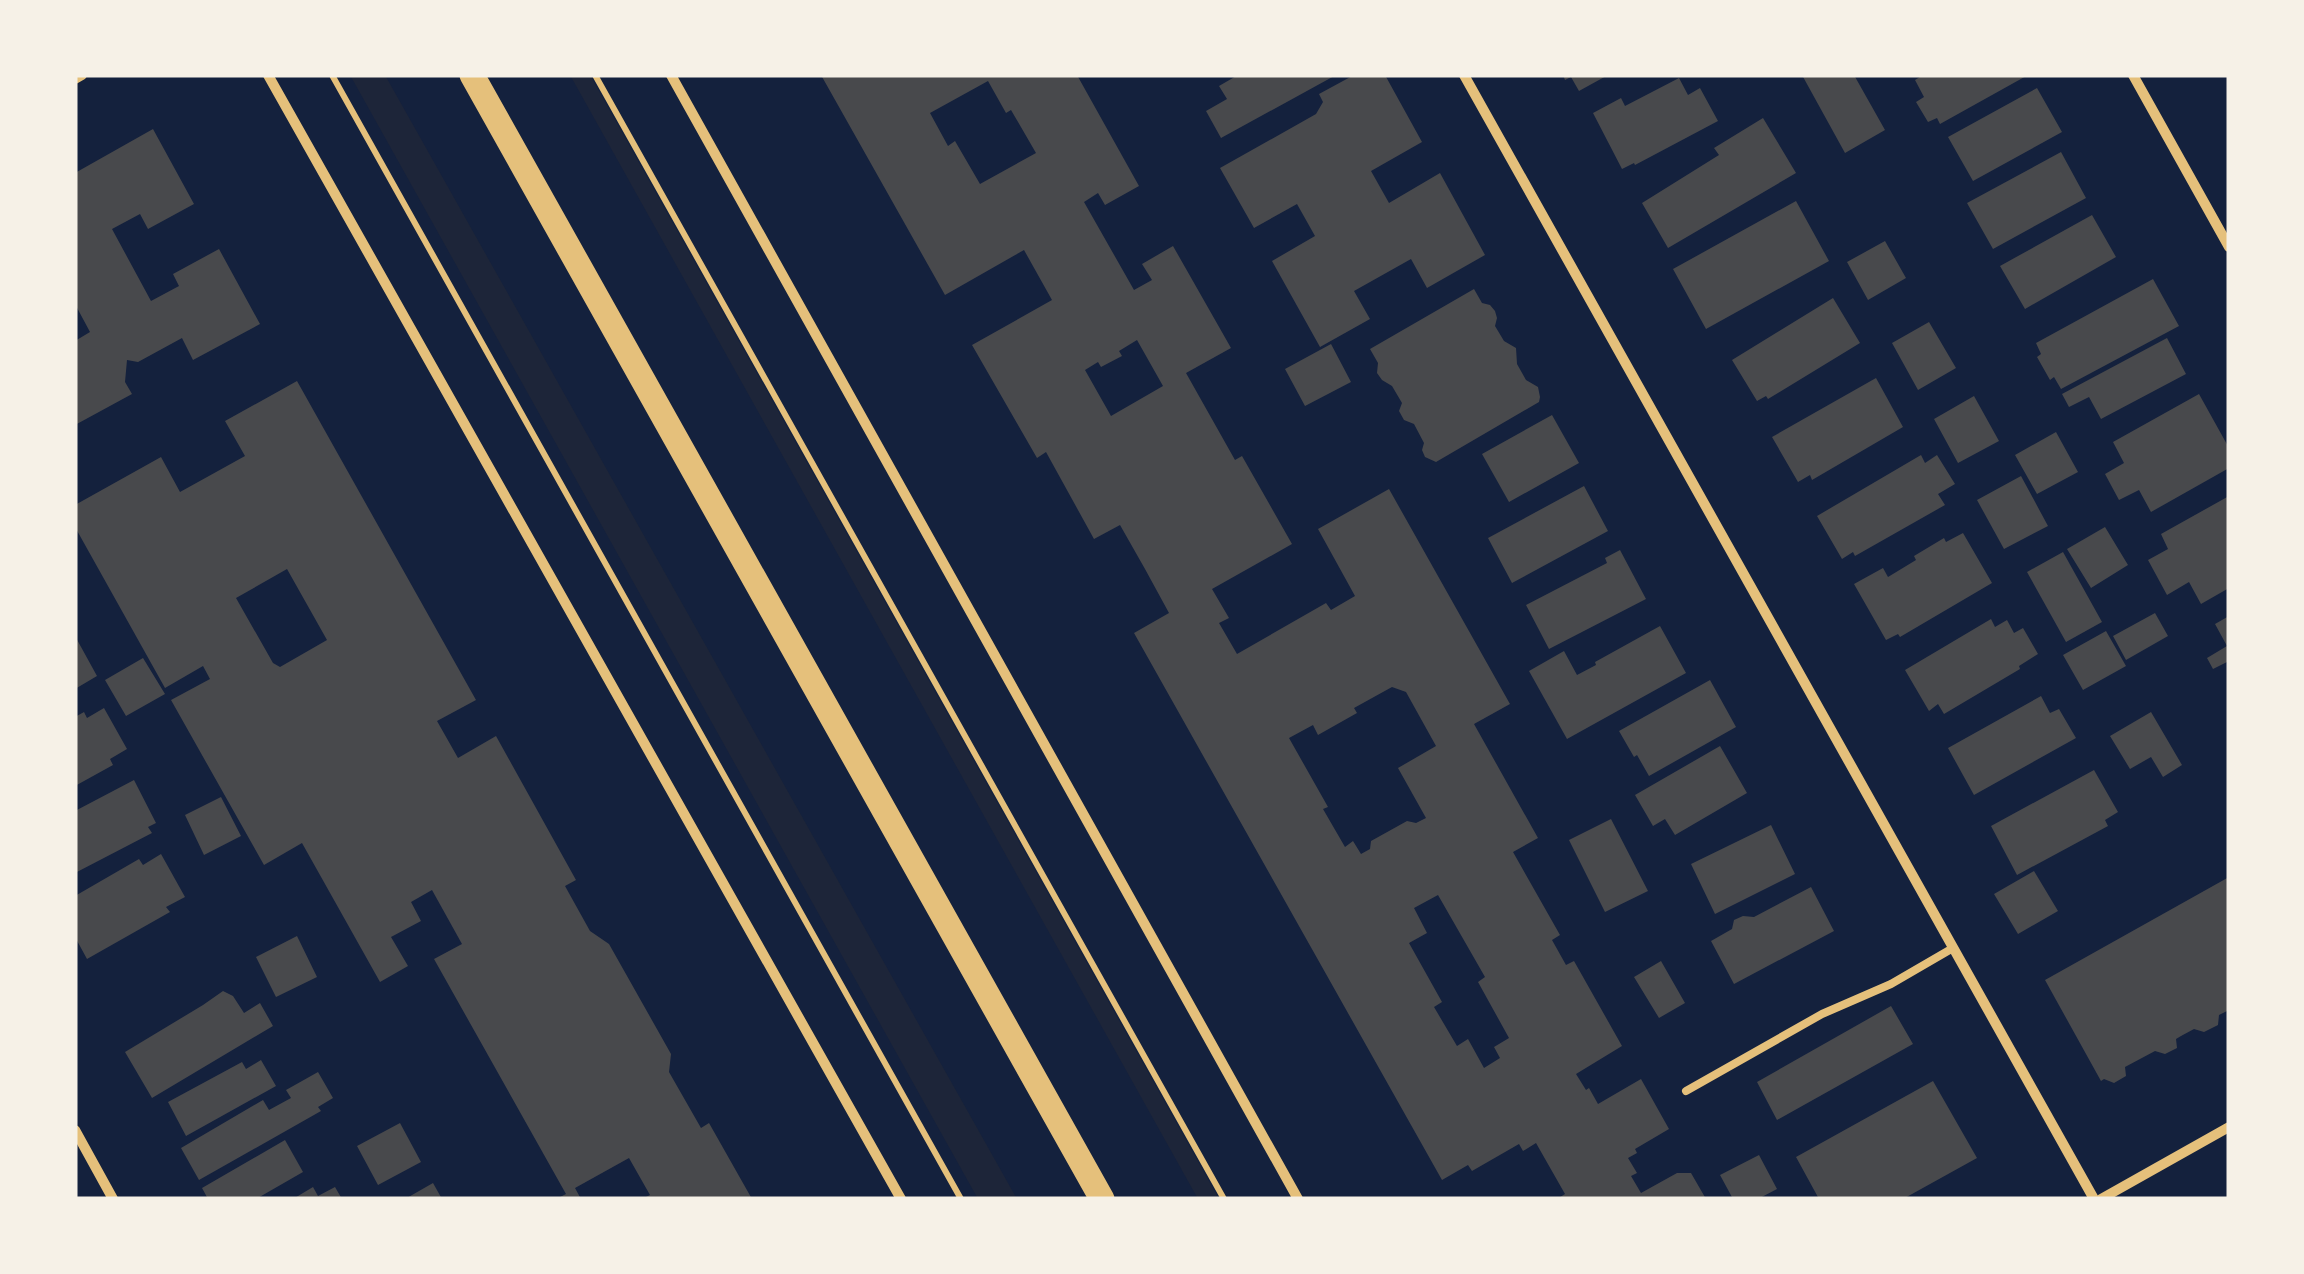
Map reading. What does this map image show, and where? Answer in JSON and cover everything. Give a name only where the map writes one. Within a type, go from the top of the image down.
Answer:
[{"type":"main road","points":[[472,75],[1102,1199]]},
{"type":"street","points":[[75,79],[82,75]]},
{"type":"street","points":[[268,75],[900,1199]]},
{"type":"street","points":[[670,75],[1298,1199]]},
{"type":"street","points":[[1464,75],[2097,1199],[2229,1127]]},
{"type":"street","points":[[2133,75],[2229,246]]},
{"type":"street","points":[[75,1130],[113,1199]]},
{"type":"lane","points":[[1686,1091],[1822,1014],[1891,984],[1953,948]]},
{"type":"path","points":[[332,75],[961,1199]]},
{"type":"path","points":[[594,75],[1224,1199]]},
{"type":"shaded area","points":[[350,75],[385,75],[1017,1199],[978,1199]]},
{"type":"shaded area","points":[[570,75],[590,75],[1219,1199],[1198,1199]]},
{"type":"building","points":[[821,75],[1077,75],[1139,186],[1105,205],[1098,193],[1084,202],[1134,290],[1152,280],[1142,264],[1173,246],[1231,348],[1186,373],[1235,460],[1242,456],[1292,544],[1212,589],[1229,618],[1219,623],[1237,654],[1326,603],[1331,610],[1355,596],[1318,529],[1389,489],[1510,704],[1474,724],[1538,838],[1513,852],[1560,935],[1552,940],[1566,965],[1574,961],[1622,1046],[1576,1074],[1598,1104],[1641,1079],[1669,1129],[1635,1149],[1637,1153],[1628,1158],[1637,1173],[1631,1176],[1641,1193],[1677,1173],[1691,1173],[1706,1199],[1557,1199],[1565,1194],[1536,1143],[1523,1151],[1519,1144],[1472,1171],[1468,1165],[1442,1180],[1134,633],[1169,613],[1145,569],[1120,525],[1094,539],[1046,452],[1037,458],[972,345],[1052,300],[1024,250],[945,295]],"holes":[[[988,81],[1006,113],[1011,110],[1036,153],[980,184],[955,141],[948,146],[930,113]],[[1137,340],[1163,386],[1111,416],[1085,370],[1122,356],[1119,351]],[[1392,687],[1406,692],[1436,746],[1398,768],[1426,818],[1416,823],[1407,821],[1371,841],[1370,849],[1361,854],[1353,841],[1345,847],[1323,809],[1328,807],[1289,738],[1313,725],[1318,735],[1357,713],[1354,708]],[[1438,895],[1485,977],[1478,982],[1509,1038],[1494,1047],[1500,1058],[1484,1068],[1468,1039],[1457,1046],[1434,1007],[1442,1002],[1409,943],[1427,933],[1414,908]]]},
{"type":"building","points":[[1238,75],[1336,75],[1221,138],[1206,111],[1227,99],[1219,86]]},
{"type":"building","points":[[1354,75],[1385,75],[1422,142],[1371,171],[1389,203],[1440,173],[1485,255],[1427,288],[1411,259],[1354,291],[1370,319],[1320,347],[1272,261],[1315,236],[1297,204],[1254,228],[1220,168],[1316,114],[1323,102],[1319,94]]},
{"type":"building","points":[[1563,75],[1608,75],[1579,91],[1571,77],[1565,80]]},
{"type":"building","points":[[1802,75],[1854,75],[1885,130],[1845,153]]},
{"type":"building","points":[[1923,75],[2028,75],[1940,124],[1937,118],[1928,122],[1916,102],[1924,97],[1915,80]]},
{"type":"building","points":[[1679,78],[1688,95],[1700,88],[1718,121],[1622,169],[1593,113],[1621,98],[1625,106]]},
{"type":"building","points":[[2037,88],[2062,132],[1973,181],[1948,137]]},
{"type":"building","points":[[1763,118],[1796,173],[1668,248],[1642,203],[1719,155],[1714,148]]},
{"type":"building","points":[[153,129],[194,204],[148,229],[140,214],[112,229],[151,301],[179,286],[173,274],[219,249],[260,324],[193,360],[182,338],[138,362],[127,360],[125,382],[132,394],[75,425],[75,341],[90,332],[75,304],[75,173]]},
{"type":"building","points":[[2061,152],[2086,198],[1993,249],[1967,203]]},
{"type":"building","points":[[1796,201],[1829,261],[1706,329],[1673,269]]},
{"type":"building","points":[[2092,215],[2116,257],[2025,309],[2000,266]]},
{"type":"building","points":[[1885,241],[1906,278],[1868,300],[1847,262]]},
{"type":"building","points":[[2153,279],[2179,326],[2061,389],[2054,377],[2050,380],[2037,357],[2041,354],[2036,343]]},
{"type":"building","points":[[1474,289],[1482,303],[1495,311],[1495,326],[1504,341],[1516,348],[1517,364],[1526,380],[1538,387],[1539,402],[1436,462],[1425,457],[1424,443],[1414,424],[1404,420],[1399,411],[1402,403],[1392,386],[1377,373],[1378,363],[1370,349]]},
{"type":"building","points":[[1833,298],[1860,343],[1768,399],[1766,396],[1757,401],[1732,360]]},
{"type":"building","points":[[1929,322],[1956,368],[1918,390],[1892,343]]},
{"type":"building","points":[[2167,338],[2186,374],[2101,419],[2089,397],[2069,407],[2062,394]]},
{"type":"building","points":[[1331,344],[1351,382],[1305,406],[1285,369]]},
{"type":"building","points":[[1876,378],[1903,427],[1812,480],[1810,475],[1798,482],[1772,437]]},
{"type":"building","points":[[297,381],[476,700],[437,721],[458,758],[496,736],[576,880],[565,886],[590,931],[609,944],[671,1054],[669,1072],[701,1128],[709,1123],[752,1199],[642,1199],[650,1195],[629,1158],[575,1188],[581,1199],[556,1199],[566,1194],[434,959],[462,944],[432,890],[411,902],[421,921],[391,937],[408,966],[380,982],[302,843],[264,865],[171,700],[210,679],[203,666],[165,688],[75,527],[75,505],[161,457],[180,492],[245,456],[225,421]],"holes":[[[287,569],[327,640],[280,667],[273,663],[236,598]]]},
{"type":"building","points":[[2199,394],[2229,448],[2229,468],[2151,512],[2139,490],[2119,500],[2105,474],[2124,463],[2113,442]]},
{"type":"building","points":[[1974,396],[1999,441],[1958,463],[1934,419]]},
{"type":"building","points":[[1552,415],[1579,463],[1509,502],[1482,454]]},
{"type":"building","points":[[2056,432],[2078,472],[2037,494],[2015,455]]},
{"type":"building","points":[[1921,455],[1925,463],[1937,455],[1955,484],[1938,494],[1945,505],[1855,556],[1853,552],[1842,559],[1817,516]]},
{"type":"building","points":[[2021,476],[2048,526],[2004,549],[1977,500]]},
{"type":"building","points":[[1584,486],[1608,531],[1512,583],[1488,538]]},
{"type":"building","points":[[2229,496],[2229,588],[2201,604],[2189,582],[2167,595],[2148,560],[2168,549],[2161,534]]},
{"type":"building","points":[[2105,527],[2128,565],[2091,588],[2067,549]]},
{"type":"building","points":[[1963,533],[1992,583],[1900,637],[1898,634],[1886,640],[1854,584],[1883,568],[1888,577],[1944,538],[1946,542]]},
{"type":"building","points":[[1620,550],[1646,599],[1549,649],[1526,605],[1607,563],[1605,558]]},
{"type":"building","points":[[2063,552],[2102,622],[2066,642],[2027,572]]},
{"type":"building","points":[[2155,613],[2168,636],[2126,660],[2113,636]]},
{"type":"building","points":[[2229,616],[2229,661],[2213,669],[2207,658],[2227,646],[2215,624]]},
{"type":"building","points":[[1991,619],[1995,627],[2007,620],[2014,633],[2023,628],[2038,654],[1944,714],[1938,704],[1929,711],[1905,670]]},
{"type":"building","points":[[1660,626],[1686,673],[1567,739],[1529,671],[1564,651],[1577,675]]},
{"type":"building","points":[[2106,631],[2126,666],[2083,690],[2063,655]]},
{"type":"building","points":[[75,636],[97,676],[75,689]]},
{"type":"building","points":[[143,658],[165,694],[126,716],[105,680]]},
{"type":"building","points":[[1710,680],[1736,727],[1649,776],[1619,731]]},
{"type":"building","points":[[2041,696],[2050,713],[2059,709],[2076,738],[1974,795],[1948,748]]},
{"type":"building","points":[[104,708],[127,749],[110,759],[113,765],[75,786],[75,717],[84,712],[87,718]]},
{"type":"building","points":[[2151,712],[2182,765],[2163,777],[2151,757],[2130,769],[2110,736]]},
{"type":"building","points":[[1720,746],[1747,793],[1675,835],[1665,819],[1653,826],[1635,795]]},
{"type":"building","points":[[2094,770],[2118,812],[2105,820],[2108,826],[2017,875],[1991,826]]},
{"type":"building","points":[[134,780],[156,823],[148,827],[152,833],[75,873],[75,811]]},
{"type":"building","points":[[221,797],[241,836],[204,855],[185,815]]},
{"type":"building","points":[[1611,819],[1648,891],[1605,912],[1569,840]]},
{"type":"building","points":[[1771,825],[1795,874],[1715,914],[1691,864]]},
{"type":"building","points":[[161,854],[185,897],[166,907],[170,912],[87,959],[75,937],[75,896],[139,859],[143,865]]},
{"type":"building","points":[[2034,871],[2058,911],[2018,934],[1994,894]]},
{"type":"building","points":[[2229,877],[2229,1010],[2219,1015],[2218,1025],[2204,1032],[2194,1029],[2176,1039],[2177,1048],[2165,1054],[2155,1051],[2125,1067],[2126,1076],[2114,1083],[2101,1081],[2045,980]]},
{"type":"building","points":[[1811,887],[1834,931],[1734,984],[1711,941],[1732,929],[1734,920],[1754,917]]},
{"type":"building","points":[[297,936],[317,977],[276,997],[256,957]]},
{"type":"building","points":[[1661,961],[1685,1003],[1659,1018],[1634,977]]},
{"type":"building","points":[[223,991],[233,996],[244,1013],[260,1003],[273,1026],[152,1098],[125,1052]]},
{"type":"building","points":[[1891,1006],[1913,1044],[1777,1120],[1757,1082]]},
{"type":"building","points":[[261,1060],[276,1086],[186,1136],[168,1102],[242,1062],[246,1069]]},
{"type":"building","points":[[318,1072],[333,1098],[318,1107],[321,1111],[199,1180],[181,1148],[263,1100],[269,1110],[291,1098],[286,1090]]},
{"type":"building","points":[[1933,1081],[1977,1158],[1903,1199],[1819,1199],[1796,1157]]},
{"type":"building","points":[[400,1123],[421,1162],[378,1185],[357,1146]]},
{"type":"building","points":[[285,1140],[303,1172],[256,1199],[208,1199],[202,1188]]},
{"type":"building","points":[[1759,1155],[1777,1189],[1758,1199],[1733,1199],[1720,1175]]},
{"type":"building","points":[[433,1183],[442,1199],[405,1199]]},
{"type":"building","points":[[313,1187],[318,1196],[335,1187],[342,1199],[293,1199]]}]
